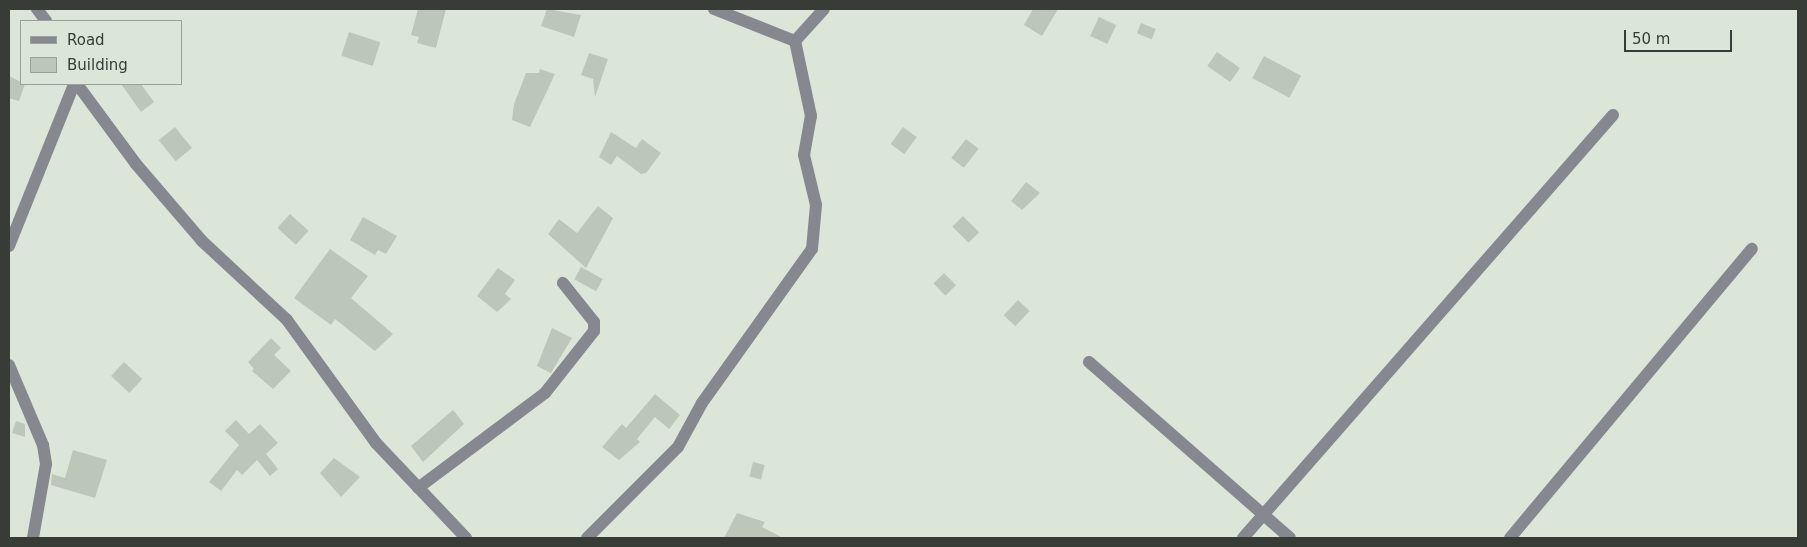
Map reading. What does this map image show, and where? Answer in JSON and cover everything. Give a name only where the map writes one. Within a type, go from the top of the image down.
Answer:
[{"type":"street","points":[[37,9],[45,20]]},
{"type":"street","points":[[714,9],[795,41]]},
{"type":"street","points":[[795,41],[824,9]]},
{"type":"street","points":[[587,538],[678,447],[702,403],[812,249],[816,205],[804,155],[810,116],[795,41]]},
{"type":"street","points":[[9,246],[75,85]]},
{"type":"street","points":[[76,85],[136,164],[202,240],[288,320],[376,443],[466,538]]},
{"type":"street","points":[[1243,538],[1613,115]]},
{"type":"street","points":[[1510,538],[1752,249]]},
{"type":"street","points":[[418,488],[545,393],[594,331],[594,322],[563,283]]},
{"type":"street","points":[[1089,362],[1290,538]]},
{"type":"street","points":[[9,365],[43,445],[46,464],[33,538]]},
{"type":"building","points":[[418,9],[446,9],[436,48],[417,43],[419,37],[411,35]]},
{"type":"building","points":[[547,9],[581,15],[574,37],[541,26]]},
{"type":"building","points":[[1033,9],[1058,9],[1042,36],[1024,25]]},
{"type":"building","points":[[1099,17],[1116,25],[1107,44],[1090,36]]},
{"type":"building","points":[[1141,23],[1156,29],[1152,39],[1137,33]]},
{"type":"building","points":[[349,32],[380,42],[373,66],[341,56]]},
{"type":"building","points":[[1217,52],[1240,68],[1230,82],[1207,66]]},
{"type":"building","points":[[589,53],[608,59],[595,97],[593,79],[581,75]]},
{"type":"building","points":[[1264,56],[1301,76],[1289,98],[1252,78]]},
{"type":"building","points":[[540,69],[555,74],[530,127],[512,120],[514,104],[526,73],[539,73]]},
{"type":"building","points":[[9,76],[20,82],[20,85],[25,85],[19,101],[9,98]]},
{"type":"building","points":[[122,85],[142,85],[154,102],[141,112]]},
{"type":"building","points":[[175,127],[192,148],[176,161],[159,140]]},
{"type":"building","points":[[903,127],[917,137],[904,154],[891,144]]},
{"type":"building","points":[[611,132],[636,148],[642,139],[661,153],[646,173],[641,174],[617,156],[611,165],[599,157]]},
{"type":"building","points":[[966,139],[979,149],[964,168],[951,158]]},
{"type":"building","points":[[1026,182],[1040,193],[1022,210],[1011,201]]},
{"type":"building","points":[[598,206],[613,218],[586,268],[548,234],[559,219],[577,233]]},
{"type":"building","points":[[290,214],[309,231],[296,245],[277,228]]},
{"type":"building","points":[[963,216],[979,232],[969,243],[952,227]]},
{"type":"building","points":[[363,217],[397,236],[386,254],[378,250],[375,255],[350,240]]},
{"type":"building","points":[[330,249],[368,276],[351,298],[393,334],[375,351],[335,319],[331,325],[294,298]]},
{"type":"building","points":[[581,267],[603,279],[596,291],[574,279]]},
{"type":"building","points":[[498,268],[515,280],[505,294],[511,299],[497,312],[477,296]]},
{"type":"building","points":[[944,273],[956,285],[945,296],[933,284]]},
{"type":"building","points":[[1018,300],[1030,311],[1015,326],[1004,315]]},
{"type":"building","points":[[552,328],[572,338],[551,373],[537,366]]},
{"type":"building","points":[[271,338],[281,348],[274,355],[291,371],[273,389],[252,371],[254,369],[248,362]]},
{"type":"building","points":[[124,362],[142,379],[129,393],[111,376]]},
{"type":"building","points":[[655,394],[680,415],[669,429],[655,417],[637,439],[640,442],[619,460],[602,447],[622,424],[626,428]]},
{"type":"building","points":[[453,410],[464,424],[423,462],[411,446]]},
{"type":"building","points":[[236,420],[249,434],[260,424],[278,443],[266,454],[278,469],[270,476],[257,460],[242,475],[237,470],[221,491],[209,482],[239,445],[225,431]]},
{"type":"building","points":[[16,421],[25,424],[25,437],[12,433]]},
{"type":"building","points":[[73,450],[107,460],[95,498],[51,485],[52,474],[65,478]]},
{"type":"building","points":[[334,458],[360,477],[341,497],[320,473]]},
{"type":"building","points":[[753,462],[765,465],[761,479],[749,477]]},
{"type":"building","points":[[737,513],[765,522],[762,527],[783,538],[724,538]]}]
